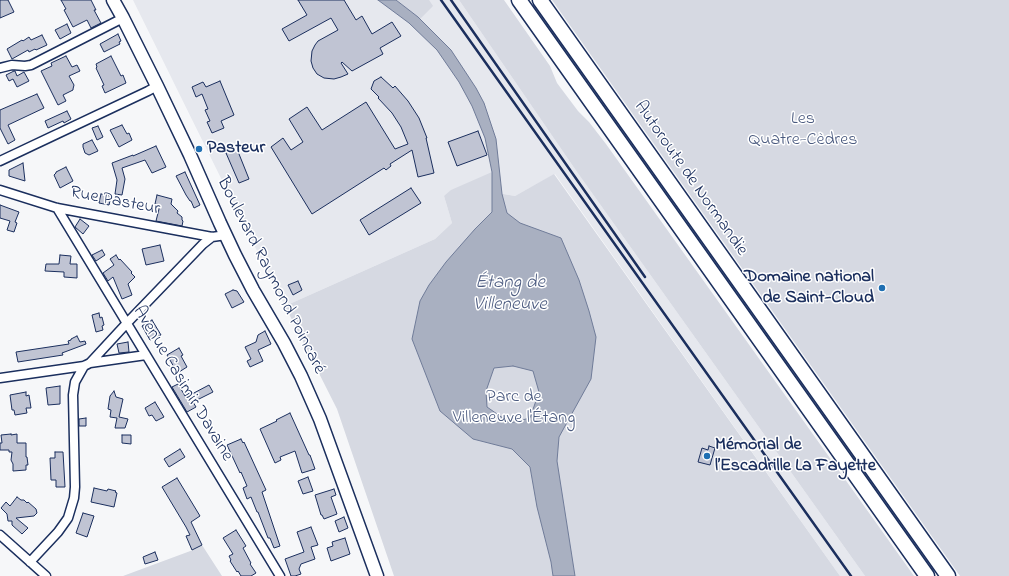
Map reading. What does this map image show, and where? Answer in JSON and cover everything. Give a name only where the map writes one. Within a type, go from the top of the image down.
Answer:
[{"type":"highway","name":"Autoroute de Normandie","points":[[519,0],[927,576]]},
{"type":"highway","name":"Autoroute de Normandie","points":[[540,0],[948,576]]},
{"type":"main road","name":"Boulevard Raymond Poincaré","points":[[113,0],[157,86],[226,236],[253,290],[298,370],[319,416],[377,576]]},
{"type":"street","points":[[0,68],[12,65],[31,65],[123,18]]},
{"type":"street","points":[[0,161],[157,86]]},
{"type":"street","name":"Rue Pasteur","points":[[0,190],[57,208],[212,237],[226,236]]},
{"type":"street","name":"Avenue Casimir Davaine","points":[[57,208],[280,576]]},
{"type":"street","points":[[30,562],[58,532],[68,518],[74,498],[76,487],[73,395],[75,382],[87,364],[203,244],[212,237]]},
{"type":"street","points":[[0,378],[146,355]]},
{"type":"street","points":[[0,535],[46,576]]},
{"type":"shaded area","points":[[133,0],[459,0],[577,172],[865,576],[840,576],[555,174],[515,196],[492,192],[444,196],[452,223],[435,239],[285,306]]},
{"type":"green space","points":[[397,0],[429,0],[433,6],[420,19]]},
{"type":"green space","points":[[459,0],[504,0],[550,66],[557,83],[606,144],[914,576],[865,576],[577,172]]},
{"type":"green space","name":"Domaine national de Saint-Cloud","points":[[552,0],[1009,0],[1009,576],[960,576]]},
{"type":"green space","name":"Parc de Villeneuve l'Étang","points":[[492,172],[492,192],[515,196],[554,174],[840,576],[394,576],[337,409],[285,306],[435,239],[452,223],[444,196],[451,190]]},
{"type":"green space","points":[[202,545],[222,576],[123,576],[193,550]]},
{"type":"water","name":"Étang de Villeneuve","points":[[378,0],[396,0],[418,17],[451,50],[484,103],[496,139],[502,194],[507,213],[520,223],[561,238],[579,280],[589,311],[596,337],[591,379],[559,437],[557,461],[575,576],[553,576],[551,562],[537,507],[530,467],[512,449],[473,439],[440,411],[412,339],[420,301],[429,285],[446,262],[492,212],[492,172],[485,138],[472,106],[459,82],[437,50],[409,23]],"holes":[[[513,366],[533,371],[539,392],[530,418],[510,423],[487,407],[486,391],[494,368]]]},
{"type":"building","points":[[0,0],[8,0],[14,12],[0,18]]},
{"type":"building","points":[[61,0],[91,0],[96,10],[94,10],[101,23],[91,28],[87,20],[73,27],[64,10],[66,9]]},
{"type":"building","points":[[298,0],[344,0],[356,20],[362,16],[372,34],[392,22],[401,36],[380,48],[383,54],[352,71],[342,62],[341,63],[348,74],[334,79],[324,78],[317,74],[313,68],[311,61],[312,51],[318,41],[338,30],[331,18],[289,41],[282,29],[307,15]]},
{"type":"building","points":[[67,24],[71,33],[60,39],[55,30]]},
{"type":"building","points":[[118,34],[121,41],[119,42],[120,44],[104,52],[100,44]]},
{"type":"building","points":[[42,35],[47,45],[29,52],[28,50],[12,59],[7,49],[29,37],[31,40]]},
{"type":"building","points":[[66,56],[72,67],[77,65],[80,71],[69,76],[74,85],[73,90],[63,95],[66,101],[58,105],[41,71],[52,66],[51,63]]},
{"type":"building","points":[[111,56],[121,76],[123,75],[126,83],[105,93],[102,86],[104,85],[96,68],[96,64]]},
{"type":"building","points":[[14,71],[17,76],[24,72],[29,81],[17,87],[13,79],[9,81],[6,75]]},
{"type":"building","points":[[381,77],[393,88],[395,86],[408,101],[419,118],[427,138],[434,173],[418,177],[412,150],[390,164],[391,166],[386,170],[384,168],[312,214],[271,147],[283,138],[291,150],[303,142],[289,119],[307,107],[322,130],[366,102],[395,149],[408,144],[401,127],[392,113],[371,89],[374,81]]},
{"type":"building","points":[[220,81],[234,115],[221,121],[224,128],[212,133],[207,122],[210,121],[205,110],[208,109],[202,94],[196,97],[192,87],[203,82],[206,87]]},
{"type":"building","points":[[37,94],[44,108],[8,125],[15,140],[8,144],[0,128],[0,110]]},
{"type":"building","points":[[67,111],[71,119],[48,128],[45,121]]},
{"type":"building","points":[[122,125],[127,134],[129,133],[132,140],[119,147],[110,130]]},
{"type":"building","points":[[98,126],[103,137],[97,140],[92,128]]},
{"type":"building","points":[[478,131],[487,155],[457,166],[448,142]]},
{"type":"building","points":[[92,140],[98,151],[89,155],[85,153],[83,144]]},
{"type":"building","points":[[156,146],[166,167],[152,173],[145,160],[122,168],[125,179],[122,195],[115,194],[117,180],[112,163]]},
{"type":"building","points":[[237,149],[249,179],[239,183],[226,153]]},
{"type":"building","points":[[23,163],[25,181],[9,176],[9,170]]},
{"type":"building","points":[[66,167],[73,181],[60,188],[54,175],[56,172]]},
{"type":"building","points":[[185,172],[200,205],[194,208],[176,176]]},
{"type":"building","points":[[411,188],[421,203],[369,235],[360,220]]},
{"type":"building","points":[[101,194],[111,196],[109,205],[99,203]]},
{"type":"building","points":[[157,195],[172,199],[171,204],[178,211],[177,213],[182,217],[182,226],[156,221],[160,205],[155,204]]},
{"type":"building","points":[[0,205],[19,212],[15,222],[17,223],[14,232],[7,230],[10,221],[0,218]]},
{"type":"building","points":[[80,219],[89,226],[83,234],[75,227]]},
{"type":"building","points":[[160,245],[164,261],[146,265],[142,249]]},
{"type":"building","points":[[102,250],[105,255],[96,261],[92,255]]},
{"type":"building","points":[[60,255],[71,256],[70,264],[77,264],[77,278],[64,277],[64,272],[45,271],[46,264],[59,264]]},
{"type":"building","points":[[116,255],[135,277],[128,284],[132,295],[122,299],[113,277],[108,281],[103,273],[114,265],[110,259]]},
{"type":"building","points":[[298,281],[302,290],[293,295],[288,285]]},
{"type":"building","points":[[233,290],[237,291],[244,302],[232,308],[225,294]]},
{"type":"building","points":[[99,313],[100,318],[102,317],[104,325],[102,326],[103,330],[96,332],[92,315]]},
{"type":"building","points":[[152,320],[161,335],[150,340],[142,326]]},
{"type":"building","points":[[265,331],[271,344],[258,350],[263,361],[250,367],[247,361],[251,359],[245,347],[256,342],[258,335]]},
{"type":"building","points":[[77,336],[80,342],[85,341],[86,344],[62,353],[63,355],[18,362],[16,352],[69,344],[68,341]]},
{"type":"building","points":[[128,342],[129,352],[119,353],[117,344]]},
{"type":"building","points":[[179,348],[183,355],[181,356],[187,367],[179,372],[176,367],[174,367],[167,355]]},
{"type":"building","points":[[178,384],[185,396],[209,385],[213,392],[193,402],[196,407],[187,412],[172,387]]},
{"type":"building","points":[[60,386],[60,404],[48,405],[46,388]]},
{"type":"building","points":[[114,391],[116,397],[123,399],[119,417],[128,419],[125,428],[115,428],[117,418],[110,417],[111,410],[108,409],[110,396]]},
{"type":"building","points":[[26,392],[26,396],[29,395],[31,408],[26,408],[27,413],[15,415],[14,410],[12,410],[10,395]]},
{"type":"building","points":[[155,402],[164,417],[156,421],[152,415],[149,416],[145,408]]},
{"type":"building","points":[[290,413],[315,469],[302,473],[295,451],[280,457],[281,460],[275,463],[260,429]]},
{"type":"building","points":[[86,418],[86,426],[79,426],[79,419]]},
{"type":"building","points":[[17,434],[17,443],[26,443],[26,457],[28,465],[26,465],[26,470],[13,471],[13,464],[11,460],[12,452],[9,452],[9,450],[0,450],[0,443],[2,443],[1,435]]},
{"type":"building","points":[[122,435],[131,435],[131,444],[122,443]]},
{"type":"building","points":[[241,439],[243,443],[244,442],[266,490],[262,492],[280,546],[274,548],[270,538],[268,538],[251,497],[247,499],[243,488],[247,486],[227,445]]},
{"type":"building","name":"Mémorial de l’Escadrille La Fayette","points":[[709,446],[715,448],[710,465],[698,462],[702,448],[708,450]]},
{"type":"building","points":[[180,449],[185,457],[169,467],[164,459]]},
{"type":"building","points":[[55,452],[63,452],[65,487],[56,487],[56,480],[51,480],[50,458],[55,458]]},
{"type":"building","points":[[308,477],[313,491],[303,494],[298,481]]},
{"type":"building","points":[[177,478],[200,516],[191,522],[202,545],[192,550],[186,536],[190,535],[162,487]]},
{"type":"building","points":[[94,488],[107,491],[108,489],[116,491],[115,492],[117,493],[114,507],[91,502]]},
{"type":"building","points":[[334,489],[336,495],[331,497],[337,514],[324,519],[321,515],[315,495]]},
{"type":"building","points":[[17,497],[27,503],[28,502],[36,509],[37,513],[34,516],[16,518],[28,528],[22,534],[12,525],[12,521],[8,521],[7,514],[1,508],[6,502],[10,506]]},
{"type":"building","points":[[83,513],[94,516],[87,537],[76,533]]},
{"type":"building","points":[[344,517],[348,528],[339,532],[335,521]]},
{"type":"building","points":[[311,527],[318,545],[311,547],[315,559],[301,564],[299,569],[301,574],[291,576],[285,559],[304,552],[297,532]]},
{"type":"building","points":[[236,530],[246,546],[243,548],[256,573],[251,576],[241,576],[230,561],[229,556],[233,554],[223,538]]},
{"type":"building","points":[[345,538],[350,554],[331,561],[327,548],[333,546],[332,542]]},
{"type":"building","points":[[155,552],[158,560],[145,564],[143,557]]},
{"type":"railway","points":[[441,0],[851,576]]},
{"type":"railway","points":[[451,0],[645,277]]},
{"type":"place","name":"Pasteur","points":[[199,149]]},
{"type":"place","name":"Domaine national de Saint-Cloud","points":[[882,288]]},
{"type":"place","name":"Mémorial de l’Escadrille La Fayette","points":[[707,456]]},
{"type":"park label","name":"Les Quatre-Cèdres","points":[[803,130]]}]
